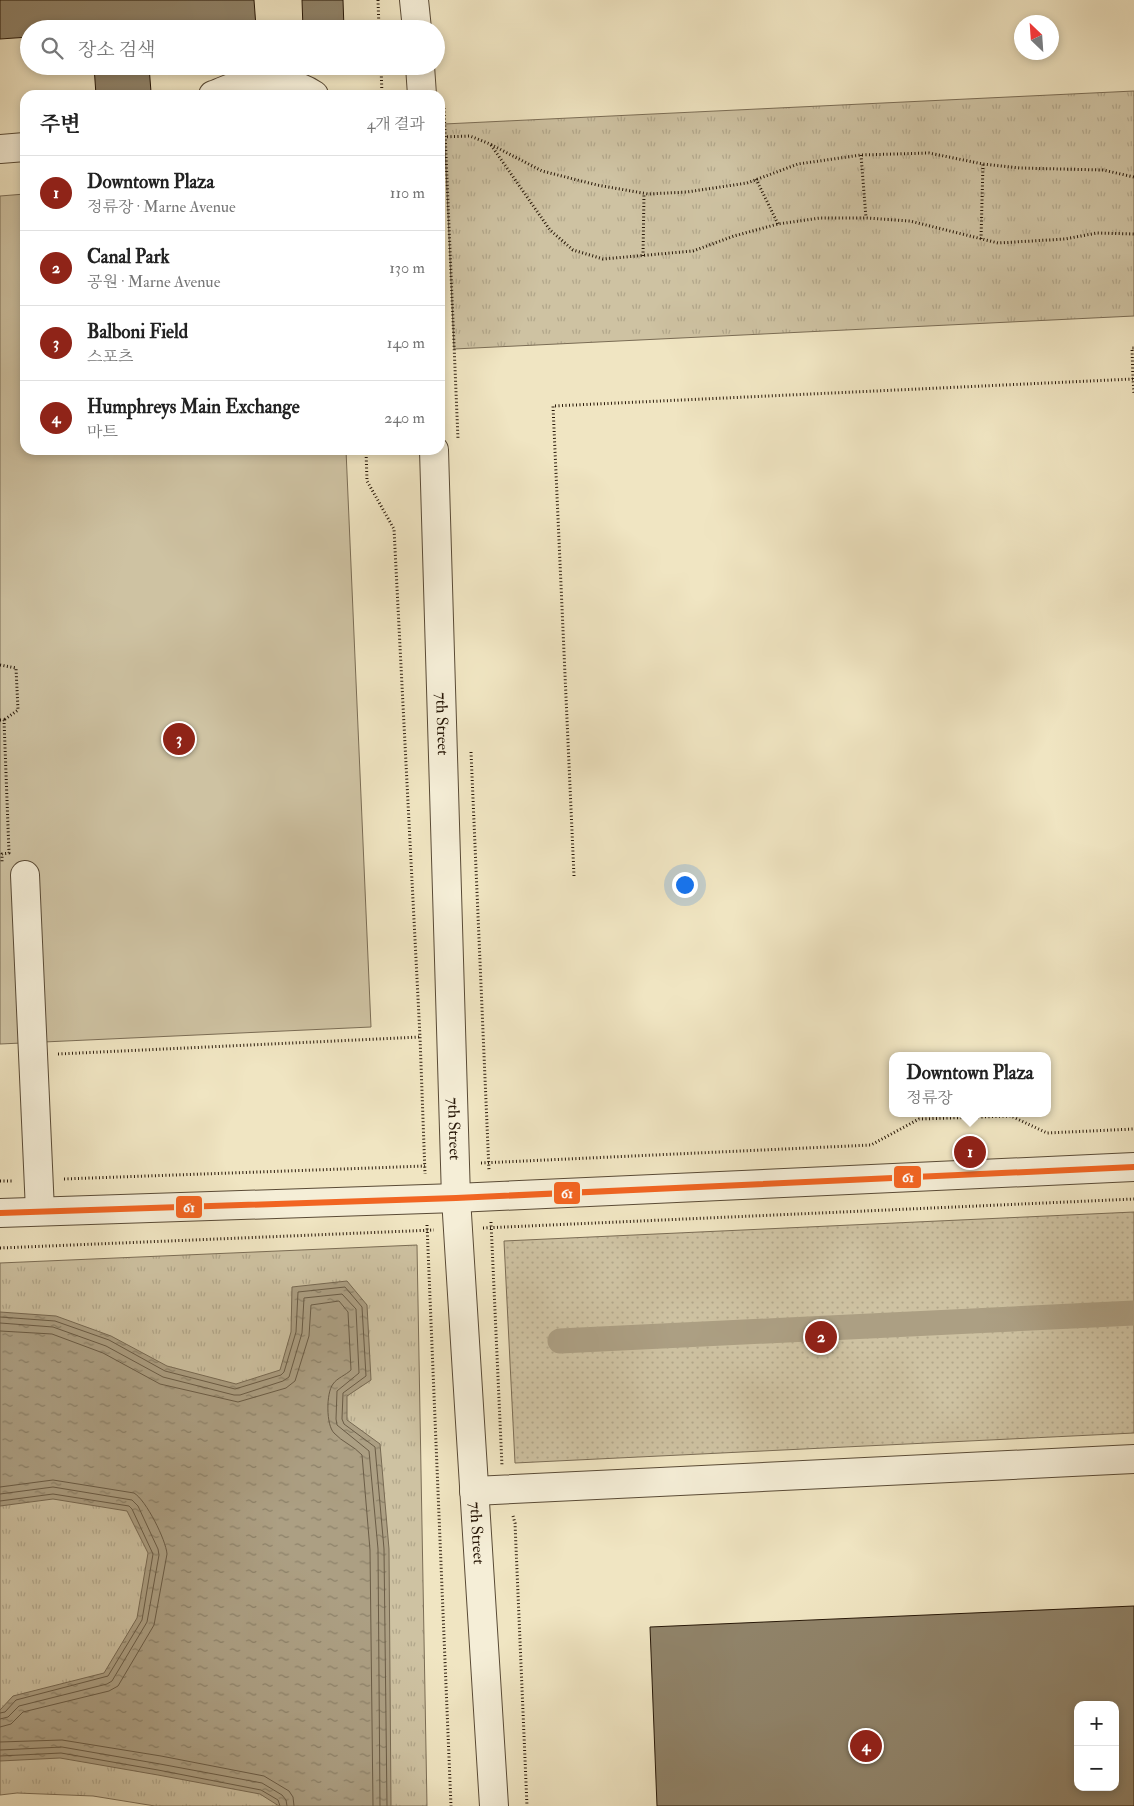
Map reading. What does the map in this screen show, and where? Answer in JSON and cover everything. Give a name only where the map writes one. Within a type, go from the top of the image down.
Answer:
[{"type":"street","points":[[414,0],[415,20]]},
{"type":"street","points":[[423,75],[429,90]]},
{"type":"street","points":[[227,90],[250,82],[269,81],[290,83],[304,90]]},
{"type":"street","points":[[0,149],[20,147]]},
{"type":"street","name":"7th Street","points":[[446,449],[456,1198],[494,1806]]},
{"type":"street","points":[[14,869],[33,1055],[40,1211]]},
{"type":"street","points":[[0,1212],[490,1197],[1134,1167]]},
{"type":"street","points":[[474,1491],[1134,1459]]},
{"type":"path","points":[[378,0],[379,20]]},
{"type":"path","points":[[381,75],[382,90]]},
{"type":"path","points":[[445,137],[470,136],[490,144],[542,171],[597,185],[644,193],[687,192],[747,183],[798,164],[861,154],[928,153],[984,164],[1020,168],[1103,170],[1134,177]]},
{"type":"path","points":[[490,144],[550,230],[573,250],[603,258],[693,251],[734,236],[778,224],[820,218],[866,218],[910,221],[998,243],[1065,239],[1097,233],[1134,234]]},
{"type":"path","points":[[861,154],[866,218]]},
{"type":"path","points":[[981,239],[984,164]]},
{"type":"path","points":[[756,180],[778,224]]},
{"type":"path","points":[[643,256],[644,193]]},
{"type":"path","points":[[1134,348],[1132,348],[1134,394]]},
{"type":"path","points":[[445,371],[446,449]]},
{"type":"path","points":[[574,876],[553,406],[1133,379]]},
{"type":"path","points":[[366,455],[367,481],[394,530],[420,1037],[451,1806]]},
{"type":"path","points":[[0,665],[16,668],[18,710],[2,720],[10,853],[2,854],[14,869]]},
{"type":"path","points":[[471,751],[501,1463],[515,1523],[527,1806]]},
{"type":"path","points":[[33,1055],[420,1037]]},
{"type":"path","points":[[871,1145],[919,1119],[980,1117]]},
{"type":"path","points":[[1013,1117],[1047,1133],[1134,1129]]},
{"type":"path","points":[[0,1248],[1134,1199]]},
{"type":"green space","points":[[1134,91],[1134,316],[454,349],[445,124]]},
{"type":"green space","points":[[20,194],[20,455],[346,455],[371,1027],[0,1044],[0,196]]},
{"type":"green space","points":[[1134,1212],[1134,1433],[515,1463],[504,1241]]},
{"type":"green space","points":[[417,1245],[427,1806],[155,1806],[93,1796],[17,1793],[0,1795],[0,1263]]},
{"type":"water","points":[[347,1281],[367,1305],[371,1380],[347,1396],[347,1420],[380,1444],[389,1549],[391,1806],[279,1806],[260,1794],[60,1758],[0,1761],[0,1710],[13,1696],[104,1673],[137,1618],[148,1553],[127,1511],[53,1499],[0,1506],[0,1312],[56,1316],[111,1336],[167,1366],[236,1384],[280,1370],[291,1332],[292,1287]]},
{"type":"building","points":[[0,0],[254,0],[255,20],[20,20],[20,38],[0,39]]},
{"type":"building","points":[[302,0],[343,0],[344,20],[303,20]]},
{"type":"building","points":[[95,75],[150,75],[151,90],[96,90]]},
{"type":"building","points":[[1134,1606],[1134,1806],[657,1806],[650,1627]]},
{"type":"waterway","points":[[560,1341],[1134,1313]]},
{"type":"transit line","name":"61","points":[[0,1213],[456,1198],[1134,1167]]},
{"type":"place","name":"Balboni Field","points":[[179,739]]},
{"type":"place","name":"Downtown Plaza","points":[[970,1152]]},
{"type":"place","name":"Canal Park","points":[[821,1337]]},
{"type":"place","name":"Humphreys Main Exchange","points":[[866,1746]]}]
